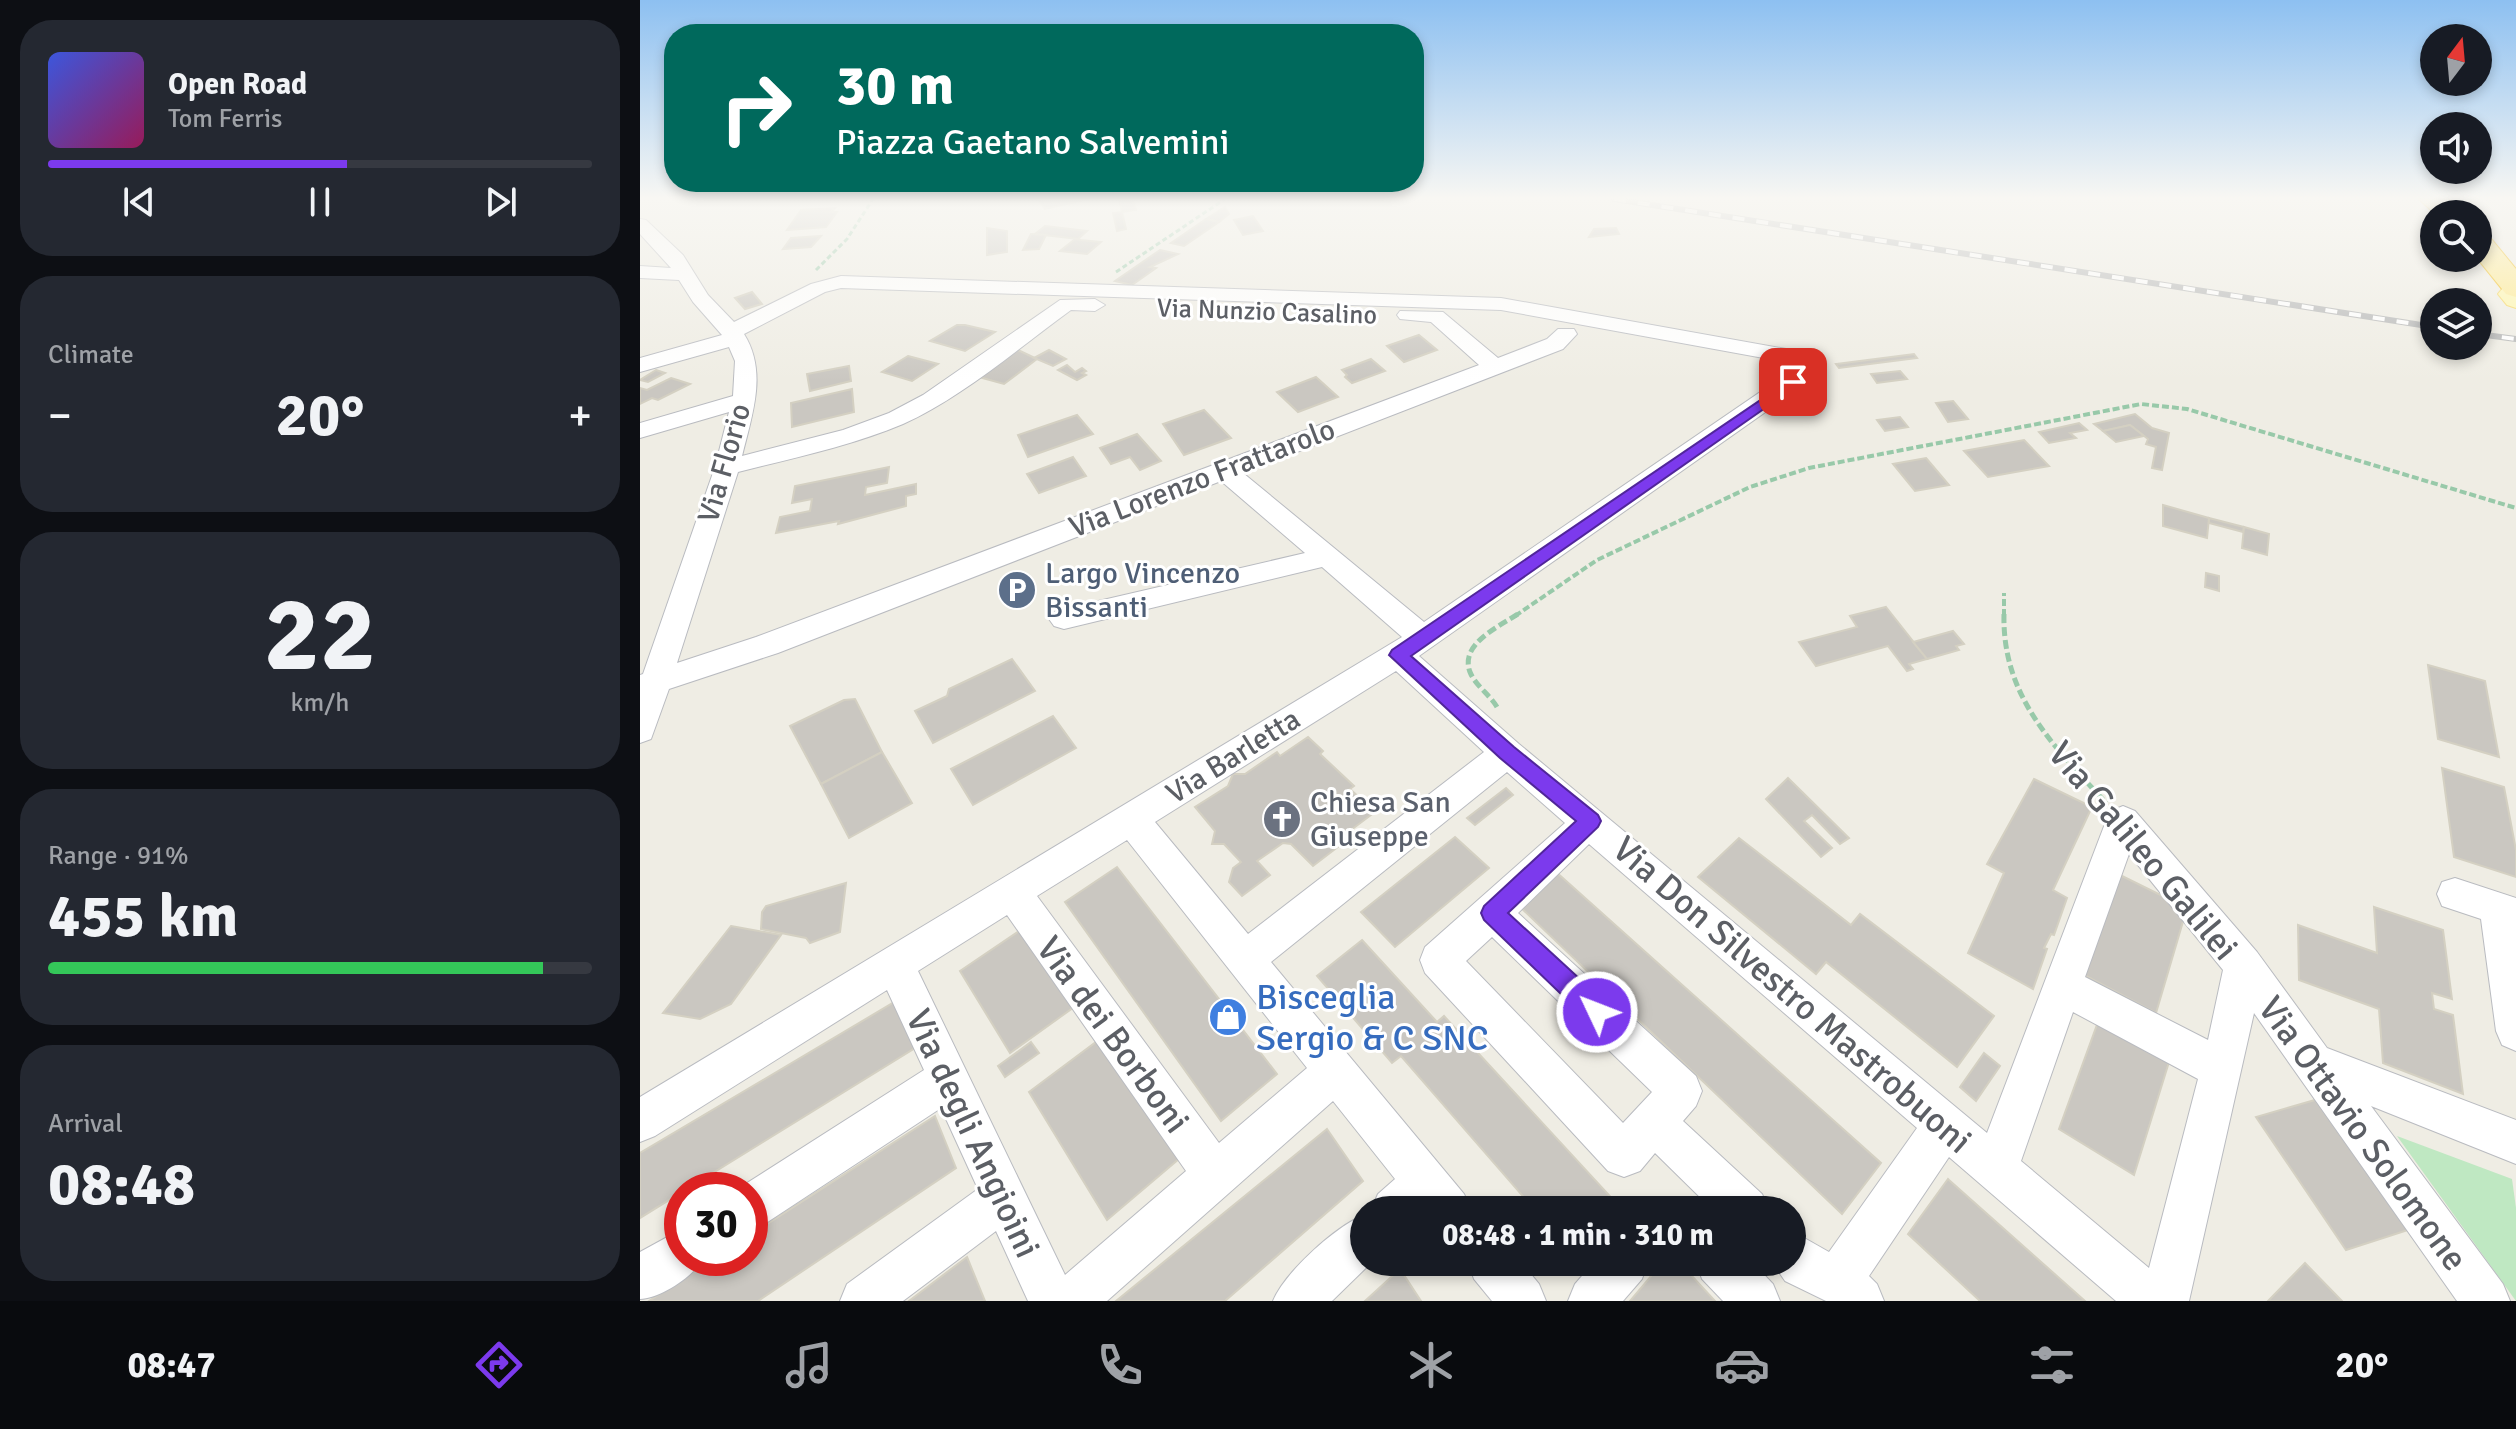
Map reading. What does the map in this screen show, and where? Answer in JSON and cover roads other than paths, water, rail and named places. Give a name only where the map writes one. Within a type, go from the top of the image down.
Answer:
[{"type":"highway","points":[[2493,260],[2516,288]]},
{"type":"main road","points":[[2516,288],[2511,294],[2516,300]]},
{"type":"street","name":"Via Florio","points":[[640,730],[647,684],[727,467],[744,400],[746,361],[733,335],[700,298],[676,260]]},
{"type":"street","points":[[640,272],[685,274]]},
{"type":"street","name":"Via Barletta","points":[[640,1121],[1411,646],[1793,382],[1802,372],[1799,363],[1786,356],[1501,304],[841,282],[818,288],[733,335]]},
{"type":"street","name":"Via Nunzio Casalino","points":[[727,467],[852,435],[897,418],[931,400],[1067,304],[1436,316],[1495,367]]},
{"type":"street","name":"Via Lorenzo Frattarolo","points":[[647,684],[767,645],[1555,344],[1566,334]]},
{"type":"street","points":[[640,365],[733,335]]},
{"type":"street","points":[[640,431],[744,400]]},
{"type":"street","name":"Via Don Silvestro Mastrobuoni","points":[[1224,470],[1327,557],[1507,753],[2152,1301]]},
{"type":"street","points":[[1064,619],[1327,557]]},
{"type":"street","points":[[1245,959],[1507,753]]},
{"type":"street","points":[[1131,819],[1336,1071],[1420,1196]]},
{"type":"street","points":[[1492,913],[1681,1091],[1624,1155],[1439,960],[1590,821]]},
{"type":"street","name":"Via Galileo Galilei","points":[[2063,986],[2123,821],[2243,965],[2165,1301]]},
{"type":"street","name":"Via dei Borboni","points":[[1012,892],[1216,1176]]},
{"type":"street","points":[[2455,894],[2507,912],[2516,1031]]},
{"type":"street","name":"Via degli Angioini","points":[[895,964],[1053,1301]]},
{"type":"street","name":"Via Ottavio Solomone","points":[[2243,965],[2486,1301]]},
{"type":"street","points":[[1996,1169],[2063,986],[2221,1069]]},
{"type":"street","points":[[2314,1063],[2516,1142]]},
{"type":"street","points":[[1071,1301],[1336,1071]]},
{"type":"street","points":[[768,1195],[949,1078]]},
{"type":"street","points":[[1653,1122],[1731,1196]]},
{"type":"street","points":[[1806,1266],[1849,1290],[1945,1125]]},
{"type":"street","points":[[864,1301],[1004,1197]]},
{"type":"street","points":[[1297,1301],[1350,1251]]},
{"type":"street","points":[[643,1277],[664,1264]]},
{"type":"street","points":[[1502,1276],[1522,1301]]},
{"type":"street","points":[[1592,1301],[1613,1276]]},
{"type":"street","points":[[1732,1276],[1756,1301]]},
{"type":"railway","points":[[2003,260],[2420,325]]},
{"type":"railway","points":[[2492,336],[2516,339]]},
{"type":"place","name":"Largo Vincenzo Bissanti","points":[[1017,590]]},
{"type":"place","name":"Chiesa San Giuseppe","points":[[1282,819]]},
{"type":"place","name":"Bisceglia Sergio & C SNC","points":[[1228,1017]]}]
